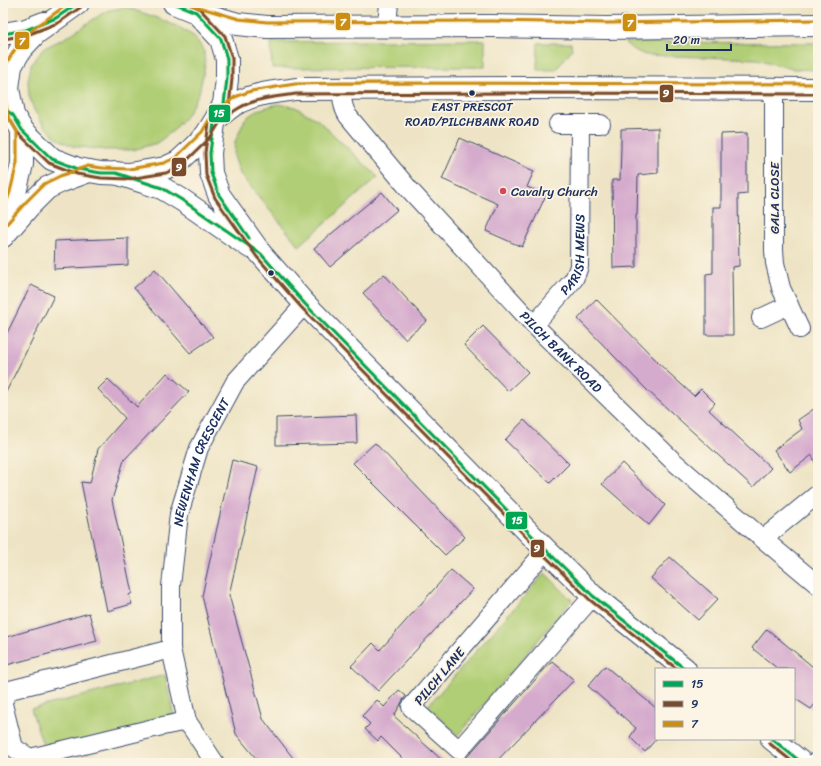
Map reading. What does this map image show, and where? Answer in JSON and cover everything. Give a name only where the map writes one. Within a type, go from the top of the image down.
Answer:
[{"type":"main road","points":[[3,226],[15,193],[22,164],[8,88],[11,66],[21,49],[36,33],[78,3]]},
{"type":"main road","points":[[174,3],[196,12],[238,24],[267,27],[492,26],[614,28],[818,25]]},
{"type":"main road","points":[[13,118],[52,159],[78,169],[101,173],[129,174],[165,168],[178,162],[190,152],[206,134],[224,104],[227,79],[227,59],[221,39],[196,12]]},
{"type":"main road","points":[[3,34],[26,30],[56,18]]},
{"type":"main road","points":[[684,668],[593,596],[546,550],[305,304],[261,254],[219,195],[211,173],[210,153],[215,121],[237,102],[252,96],[296,89],[818,89]]},
{"type":"main road","points":[[3,236],[47,188],[89,171]]},
{"type":"main road","points":[[116,173],[162,188],[261,254]]},
{"type":"main road","points":[[773,740],[802,763]]},
{"type":"street","points":[[387,26],[389,3]]},
{"type":"street","name":"PILCH BANK ROAD","points":[[342,88],[343,106],[348,116],[408,188],[534,325],[672,460],[763,540],[818,585]]},
{"type":"street","name":"GALA CLOSE","points":[[774,89],[775,263],[781,288],[800,329]]},
{"type":"street","points":[[558,124],[601,124]]},
{"type":"street","name":"PARISH MEWS","points":[[534,325],[574,278],[579,266],[580,124]]},
{"type":"street","name":"NEWENHAM CRESCENT","points":[[215,763],[187,721],[171,649],[171,586],[179,514],[199,448],[235,382],[305,304]]},
{"type":"street","points":[[761,318],[789,305]]},
{"type":"street","points":[[763,540],[818,494]]},
{"type":"street","name":"PILCH LANE","points":[[546,550],[412,707],[459,750],[593,596]]},
{"type":"street","points":[[3,700],[10,690],[171,649]]},
{"type":"street","points":[[3,704],[14,748],[30,758],[187,721]]},
{"type":"green space","points":[[125,7],[179,27],[195,37],[204,51],[205,65],[199,93],[187,115],[174,130],[157,143],[133,150],[105,150],[72,146],[58,139],[45,127],[35,112],[29,96],[28,81],[31,65],[44,48],[65,38],[106,11]]},
{"type":"green space","points":[[485,40],[485,67],[272,68],[271,42]]},
{"type":"green space","points":[[624,42],[818,43],[818,70],[792,69],[757,59],[645,55],[632,49]]},
{"type":"green space","points":[[538,43],[571,43],[572,49],[556,70],[537,70]]},
{"type":"green space","points":[[278,104],[295,107],[318,120],[378,177],[299,246],[240,174],[234,156],[235,142],[245,119],[257,110]]},
{"type":"green space","points":[[545,573],[572,600],[458,735],[427,707]]},
{"type":"green space","points":[[165,675],[174,717],[46,754],[31,709]]},
{"type":"building","points":[[658,128],[658,173],[638,175],[636,267],[613,268],[612,180],[620,180],[621,129]]},
{"type":"building","points":[[747,133],[747,194],[738,195],[739,266],[732,267],[733,335],[706,335],[706,274],[713,273],[713,207],[721,207],[721,134]]},
{"type":"building","name":"Cavalry Church","points":[[460,138],[534,171],[527,187],[546,195],[522,247],[486,231],[498,204],[442,179]]},
{"type":"building","points":[[382,192],[397,210],[330,267],[314,248]]},
{"type":"building","points":[[128,238],[128,265],[54,269],[55,241]]},
{"type":"building","points":[[155,269],[213,337],[190,353],[134,288]]},
{"type":"building","points":[[384,274],[427,321],[405,339],[363,293]]},
{"type":"building","points":[[31,285],[54,296],[3,398],[3,341]]},
{"type":"building","points":[[596,299],[657,362],[694,396],[701,389],[715,403],[709,410],[771,468],[753,487],[647,390],[578,319]]},
{"type":"building","points":[[483,326],[528,372],[508,391],[464,345]]},
{"type":"building","points":[[167,373],[189,392],[124,460],[112,500],[132,593],[129,595],[132,604],[107,611],[81,482],[90,483],[98,449],[125,418],[98,389],[108,379],[137,407]]},
{"type":"building","points":[[818,406],[818,467],[817,468],[812,455],[790,472],[774,450],[802,429],[798,420]]},
{"type":"building","points":[[356,415],[357,443],[276,445],[276,418]]},
{"type":"building","points":[[524,420],[569,464],[550,483],[505,440]]},
{"type":"building","points":[[375,443],[465,537],[445,555],[353,463]]},
{"type":"building","points":[[232,460],[258,467],[229,595],[263,719],[297,763],[260,763],[236,734],[202,596]]},
{"type":"building","points":[[622,463],[665,505],[649,525],[602,484]]},
{"type":"building","points":[[670,557],[718,599],[698,620],[651,578]]},
{"type":"building","points":[[451,570],[473,589],[378,691],[351,666],[373,643],[380,650]]},
{"type":"building","points":[[89,613],[97,641],[3,666],[3,638]]},
{"type":"building","points":[[767,629],[818,671],[818,700],[811,709],[795,699],[795,668],[777,668],[752,648]]},
{"type":"building","points":[[552,661],[574,680],[495,763],[460,763],[467,757]]},
{"type":"building","points":[[605,666],[655,707],[655,740],[645,752],[630,737],[636,728],[588,686]]},
{"type":"building","points":[[399,690],[406,696],[394,716],[445,763],[407,763],[381,737],[378,741],[365,729],[370,724],[362,716],[377,700],[384,707]]},
{"type":"transit line","name":"7","points":[[3,211],[10,192],[17,163],[17,131],[8,116],[3,88],[6,64],[17,46],[32,30],[69,3]]},
{"type":"transit line","name":"15","points":[[3,34],[26,30],[56,18],[78,3]]},
{"type":"transit line","name":"15","points":[[174,3],[196,12],[221,39],[227,59],[227,79],[224,104],[214,123],[210,153],[211,173],[219,195],[249,238]]},
{"type":"transit line","name":"9","points":[[3,114],[9,118],[18,133],[49,163],[77,174],[101,178],[129,179],[166,173],[181,166],[210,138],[220,122],[229,106],[232,79],[232,58],[225,36],[199,8],[187,3]]},
{"type":"transit line","name":"7","points":[[187,3],[239,19],[267,22],[492,21],[606,23],[818,20]]},
{"type":"transit line","name":"9","points":[[4,39],[27,35],[58,23],[81,7]]},
{"type":"transit line","name":"7","points":[[3,228],[44,184],[60,176],[88,166],[129,169],[164,163],[175,158],[202,132],[212,115],[235,97],[251,91],[295,84],[342,83],[818,84]]},
{"type":"transit line","name":"9","points":[[219,123],[236,110],[252,102],[267,98],[296,94],[818,94]]},
{"type":"transit line","name":"15","points":[[3,108],[13,115],[22,130],[52,159],[78,169],[101,173],[116,173],[162,188],[261,254],[305,304],[546,550],[593,596],[684,668]]},
{"type":"transit line","name":"9","points":[[209,122],[205,153],[206,175],[215,198],[257,257],[301,307],[543,554],[590,600],[676,668]]},
{"type":"transit line","name":"15","points":[[773,740],[802,763]]},
{"type":"transit line","name":"9","points":[[769,743],[794,763]]},
{"type":"place","name":"EAST PRESCOT ROAD/PILCHBANK ROAD","points":[[472,93]]},
{"type":"place","name":"Cavalry Church","points":[[503,191]]}]
